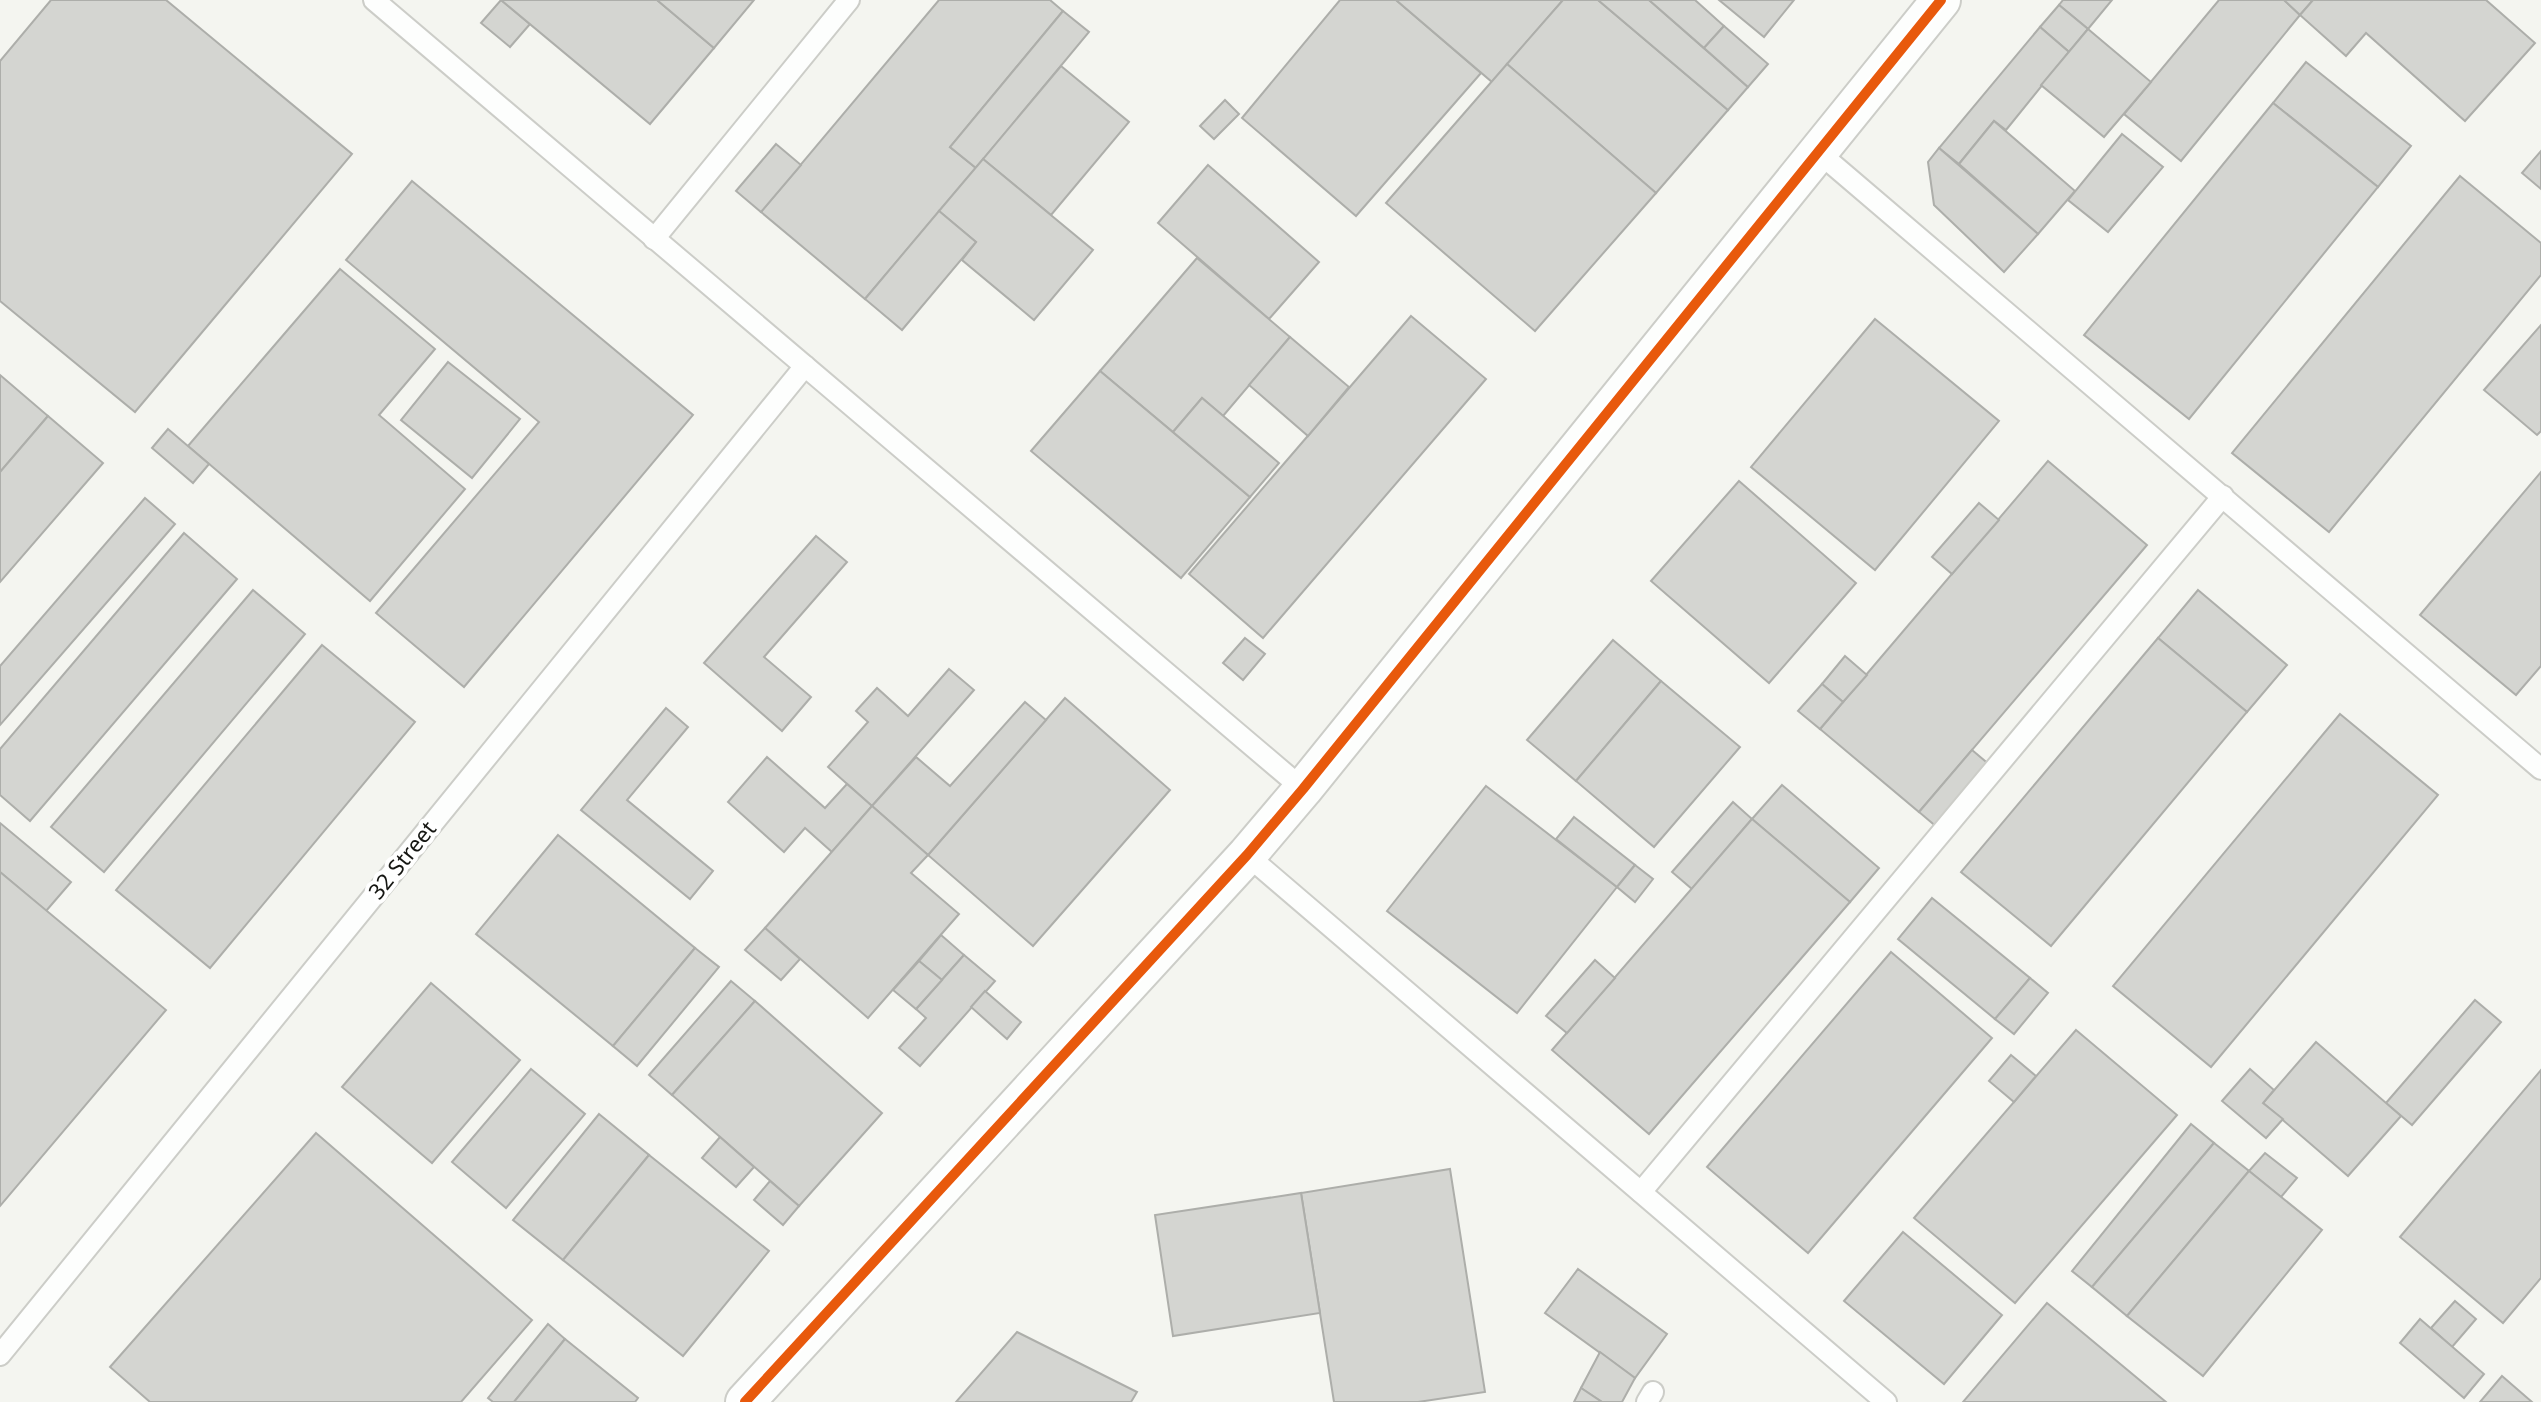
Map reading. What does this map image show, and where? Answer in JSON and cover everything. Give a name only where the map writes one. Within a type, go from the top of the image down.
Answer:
[{"type":"street","points":[[745,1402],[1247,855],[1941,0]]},
{"type":"lane","points":[[374,0],[1303,789]]},
{"type":"lane","points":[[654,239],[849,0]]},
{"type":"lane","points":[[1817,151],[2541,769]]},
{"type":"lane","name":"32 Street","points":[[0,1355],[805,366]]},
{"type":"lane","points":[[1641,1192],[2223,496]]},
{"type":"lane","points":[[1247,855],[1886,1402]]},
{"type":"building","points":[[51,0],[166,0],[352,154],[135,412],[0,301],[0,61]]},
{"type":"building","points":[[501,0],[530,24],[510,47],[481,23]]},
{"type":"building","points":[[501,0],[657,0],[714,48],[650,124]]},
{"type":"building","points":[[657,0],[754,0],[714,48]]},
{"type":"building","points":[[939,0],[1050,0],[1063,11],[950,147],[976,168],[865,299],[761,212]]},
{"type":"building","points":[[1340,0],[1396,0],[1481,73],[1356,216],[1242,118]]},
{"type":"building","points":[[1396,0],[1563,0],[1492,82]]},
{"type":"building","points":[[1563,0],[1598,0],[1728,110],[1656,193],[1507,64]]},
{"type":"building","points":[[1598,0],[1649,0],[1748,87],[1728,110]]},
{"type":"building","points":[[1649,0],[1695,0],[1724,26],[1704,48]]},
{"type":"building","points":[[1719,0],[1794,0],[1764,37]]},
{"type":"building","points":[[2063,0],[2112,0],[2088,29],[2059,5]]},
{"type":"building","points":[[2219,0],[2284,0],[2300,15],[2181,161],[2124,114]]},
{"type":"building","points":[[2284,0],[2313,0],[2300,15]]},
{"type":"building","points":[[2313,0],[2486,0],[2535,43],[2465,121],[2366,33],[2346,56],[2300,15]]},
{"type":"building","points":[[2059,5],[2088,29],[2069,52],[2040,27]]},
{"type":"building","points":[[1063,11],[1089,32],[976,168],[950,147]]},
{"type":"building","points":[[1724,26],[1768,64],[1748,87],[1704,48]]},
{"type":"building","points":[[2040,27],[2069,52],[2006,130],[1994,121],[1959,164],[1939,148]]},
{"type":"building","points":[[2088,29],[2151,82],[2104,137],[2041,85]]},
{"type":"building","points":[[2306,62],[2411,146],[2378,187],[2273,103]]},
{"type":"building","points":[[1507,64],[1656,193],[1535,331],[1386,203]]},
{"type":"building","points":[[1061,66],[1129,122],[1051,215],[983,159]]},
{"type":"building","points":[[1225,100],[1239,114],[1214,139],[1200,126]]},
{"type":"building","points":[[2273,103],[2378,187],[2189,419],[2084,335]]},
{"type":"building","points":[[1994,121],[2075,191],[2038,234],[1959,164]]},
{"type":"building","points":[[2122,134],[2163,167],[2108,232],[2068,200]]},
{"type":"building","points":[[776,144],[801,165],[761,212],[736,191]]},
{"type":"building","points":[[1939,148],[2038,234],[2004,272],[1934,205],[1928,162]]},
{"type":"building","points":[[2541,151],[2541,189],[2522,173]]},
{"type":"building","points":[[983,159],[1093,250],[1034,320],[962,260],[976,242],[939,211]]},
{"type":"building","points":[[1208,165],[1319,262],[1269,319],[1158,223]]},
{"type":"building","points":[[2460,176],[2541,243],[2541,275],[2329,532],[2232,453]]},
{"type":"building","points":[[412,181],[693,415],[464,687],[376,613],[539,422],[346,260]]},
{"type":"building","points":[[939,211],[976,242],[902,330],[865,299]]},
{"type":"building","points":[[1197,258],[1290,337],[1223,416],[1202,398],[1173,432],[1100,371]]},
{"type":"building","points":[[340,269],[435,349],[379,415],[465,489],[370,601],[188,446]]},
{"type":"building","points":[[1411,316],[1486,379],[1263,638],[1189,574]]},
{"type":"building","points":[[1875,319],[1999,421],[1875,570],[1751,467]]},
{"type":"building","points":[[2541,325],[2541,431],[2537,435],[2484,390]]},
{"type":"building","points":[[1290,337],[1349,387],[1308,436],[1249,385]]},
{"type":"building","points":[[448,362],[520,419],[472,478],[401,420]]},
{"type":"building","points":[[1100,371],[1250,497],[1181,578],[1031,451]]},
{"type":"building","points":[[0,375],[48,416],[0,472]]},
{"type":"building","points":[[1202,398],[1279,463],[1250,497],[1173,432]]},
{"type":"building","points":[[48,416],[103,463],[0,582],[0,472]]},
{"type":"building","points":[[168,429],[209,464],[193,483],[152,448]]},
{"type":"building","points":[[2048,461],[2147,545],[1919,812],[1820,729]]},
{"type":"building","points":[[2541,472],[2541,666],[2516,695],[2420,615]]},
{"type":"building","points":[[1739,481],[1856,583],[1769,683],[1651,581]]},
{"type":"building","points":[[145,498],[175,524],[0,725],[0,666]]},
{"type":"building","points":[[1979,503],[1999,520],[1952,574],[1932,557]]},
{"type":"building","points":[[184,533],[237,579],[30,821],[0,795],[0,749]]},
{"type":"building","points":[[816,536],[847,562],[764,657],[811,697],[782,731],[704,663]]},
{"type":"building","points":[[253,590],[305,634],[104,872],[51,827]]},
{"type":"building","points":[[2198,590],[2287,665],[2247,712],[2158,638]]},
{"type":"building","points":[[1245,638],[1265,654],[1243,680],[1223,663]]},
{"type":"building","points":[[2158,638],[2247,712],[2051,946],[1961,872]]},
{"type":"building","points":[[1613,640],[1661,681],[1576,781],[1527,740]]},
{"type":"building","points":[[322,645],[415,722],[210,968],[116,890]]},
{"type":"building","points":[[1845,656],[1867,675],[1843,702],[1822,684]]},
{"type":"building","points":[[949,669],[974,690],[872,806],[828,767],[868,722],[856,711],[877,688],[908,716]]},
{"type":"building","points":[[1661,681],[1740,747],[1654,847],[1576,781]]},
{"type":"building","points":[[1822,684],[1843,702],[1820,729],[1798,711]]},
{"type":"building","points":[[1065,698],[1170,790],[1033,946],[928,855]]},
{"type":"building","points":[[1025,702],[1046,720],[928,855],[872,806],[916,757],[950,786]]},
{"type":"building","points":[[666,708],[688,727],[627,800],[713,871],[690,899],[581,810]]},
{"type":"building","points":[[2340,714],[2438,795],[2211,1067],[2113,986]]},
{"type":"building","points":[[1972,750],[1991,766],[1938,828],[1919,812]]},
{"type":"building","points":[[767,757],[825,808],[847,784],[872,806],[832,852],[805,828],[784,852],[728,802]]},
{"type":"building","points":[[1782,785],[1879,868],[1850,902],[1752,819]]},
{"type":"building","points":[[1486,786],[1617,887],[1517,1013],[1387,911]]},
{"type":"building","points":[[1733,802],[1752,819],[1692,889],[1672,872]]},
{"type":"building","points":[[872,806],[928,855],[911,873],[959,914],[868,1018],[765,928]]},
{"type":"building","points":[[1574,817],[1635,865],[1617,887],[1556,839]]},
{"type":"building","points":[[1752,819],[1850,902],[1649,1134],[1552,1050]]},
{"type":"building","points":[[0,823],[71,882],[46,911],[0,872]]},
{"type":"building","points":[[558,835],[695,948],[613,1046],[476,934]]},
{"type":"building","points":[[1635,865],[1653,879],[1635,902],[1617,887]]},
{"type":"building","points":[[0,872],[166,1010],[0,1206]]},
{"type":"building","points":[[1932,898],[2030,978],[1995,1019],[1898,939]]},
{"type":"building","points":[[765,928],[800,959],[781,980],[745,950]]},
{"type":"building","points":[[941,935],[964,955],[942,980],[919,961]]},
{"type":"building","points":[[695,948],[719,967],[637,1066],[613,1046]]},
{"type":"building","points":[[1891,952],[1992,1038],[1808,1253],[1707,1167]]},
{"type":"building","points":[[964,955],[995,981],[920,1066],[899,1048],[926,1018],[916,1009]]},
{"type":"building","points":[[1595,960],[1615,978],[1567,1033],[1546,1016]]},
{"type":"building","points":[[919,961],[942,980],[916,1009],[893,990]]},
{"type":"building","points":[[2030,978],[2048,993],[2014,1034],[1995,1019]]},
{"type":"building","points":[[731,981],[755,1001],[672,1095],[649,1075]]},
{"type":"building","points":[[431,983],[520,1060],[432,1163],[342,1087]]},
{"type":"building","points":[[985,991],[1021,1022],[1007,1039],[971,1007]]},
{"type":"building","points":[[2475,1000],[2501,1022],[2412,1125],[2386,1103]]},
{"type":"building","points":[[755,1001],[882,1113],[799,1206],[672,1095]]},
{"type":"building","points":[[2076,1030],[2177,1115],[2015,1303],[1914,1218]]},
{"type":"building","points":[[2316,1042],[2401,1116],[2348,1176],[2263,1103]]},
{"type":"building","points":[[2011,1055],[2036,1076],[2014,1102],[1989,1081]]},
{"type":"building","points":[[531,1069],[585,1114],[506,1208],[452,1162]]},
{"type":"building","points":[[2250,1069],[2274,1090],[2263,1103],[2283,1119],[2266,1138],[2222,1101]]},
{"type":"building","points":[[2541,1070],[2541,1278],[2503,1323],[2400,1237]]},
{"type":"building","points":[[599,1114],[649,1155],[563,1260],[513,1220]]},
{"type":"building","points":[[2191,1124],[2214,1143],[2092,1287],[2072,1271]]},
{"type":"building","points":[[316,1133],[532,1320],[461,1402],[150,1402],[110,1367]]},
{"type":"building","points":[[720,1137],[754,1167],[736,1187],[702,1158]]},
{"type":"building","points":[[2214,1143],[2249,1171],[2127,1316],[2092,1287]]},
{"type":"building","points":[[2265,1153],[2297,1178],[2281,1197],[2249,1171]]},
{"type":"building","points":[[649,1155],[769,1251],[683,1356],[563,1260]]},
{"type":"building","points":[[1450,1169],[1485,1392],[1418,1402],[1334,1402],[1301,1193]]},
{"type":"building","points":[[2249,1171],[2322,1230],[2203,1376],[2127,1316]]},
{"type":"building","points":[[770,1181],[799,1206],[783,1225],[754,1200]]},
{"type":"building","points":[[1301,1193],[1320,1313],[1173,1336],[1155,1215]]},
{"type":"building","points":[[1903,1232],[2002,1315],[1944,1384],[1844,1301]]},
{"type":"building","points":[[1578,1269],[1667,1334],[1635,1378],[1545,1313]]},
{"type":"building","points":[[2455,1301],[2476,1319],[2452,1347],[2431,1328]]},
{"type":"building","points":[[2047,1303],[2166,1402],[1963,1402]]},
{"type":"building","points":[[2420,1319],[2484,1374],[2464,1398],[2400,1343]]},
{"type":"building","points":[[548,1324],[565,1339],[514,1402],[493,1402],[488,1398]]},
{"type":"building","points":[[1017,1332],[1137,1392],[1131,1402],[956,1402]]},
{"type":"building","points":[[565,1339],[638,1398],[635,1402],[514,1402]]},
{"type":"building","points":[[1600,1352],[1635,1378],[1622,1402],[1602,1402],[1581,1388]]},
{"type":"building","points":[[2502,1376],[2532,1402],[2480,1402]]},
{"type":"building","points":[[1581,1388],[1602,1402],[1574,1402]]},
{"type":"cycle path","points":[[745,1402],[1247,855],[1941,0]]}]
